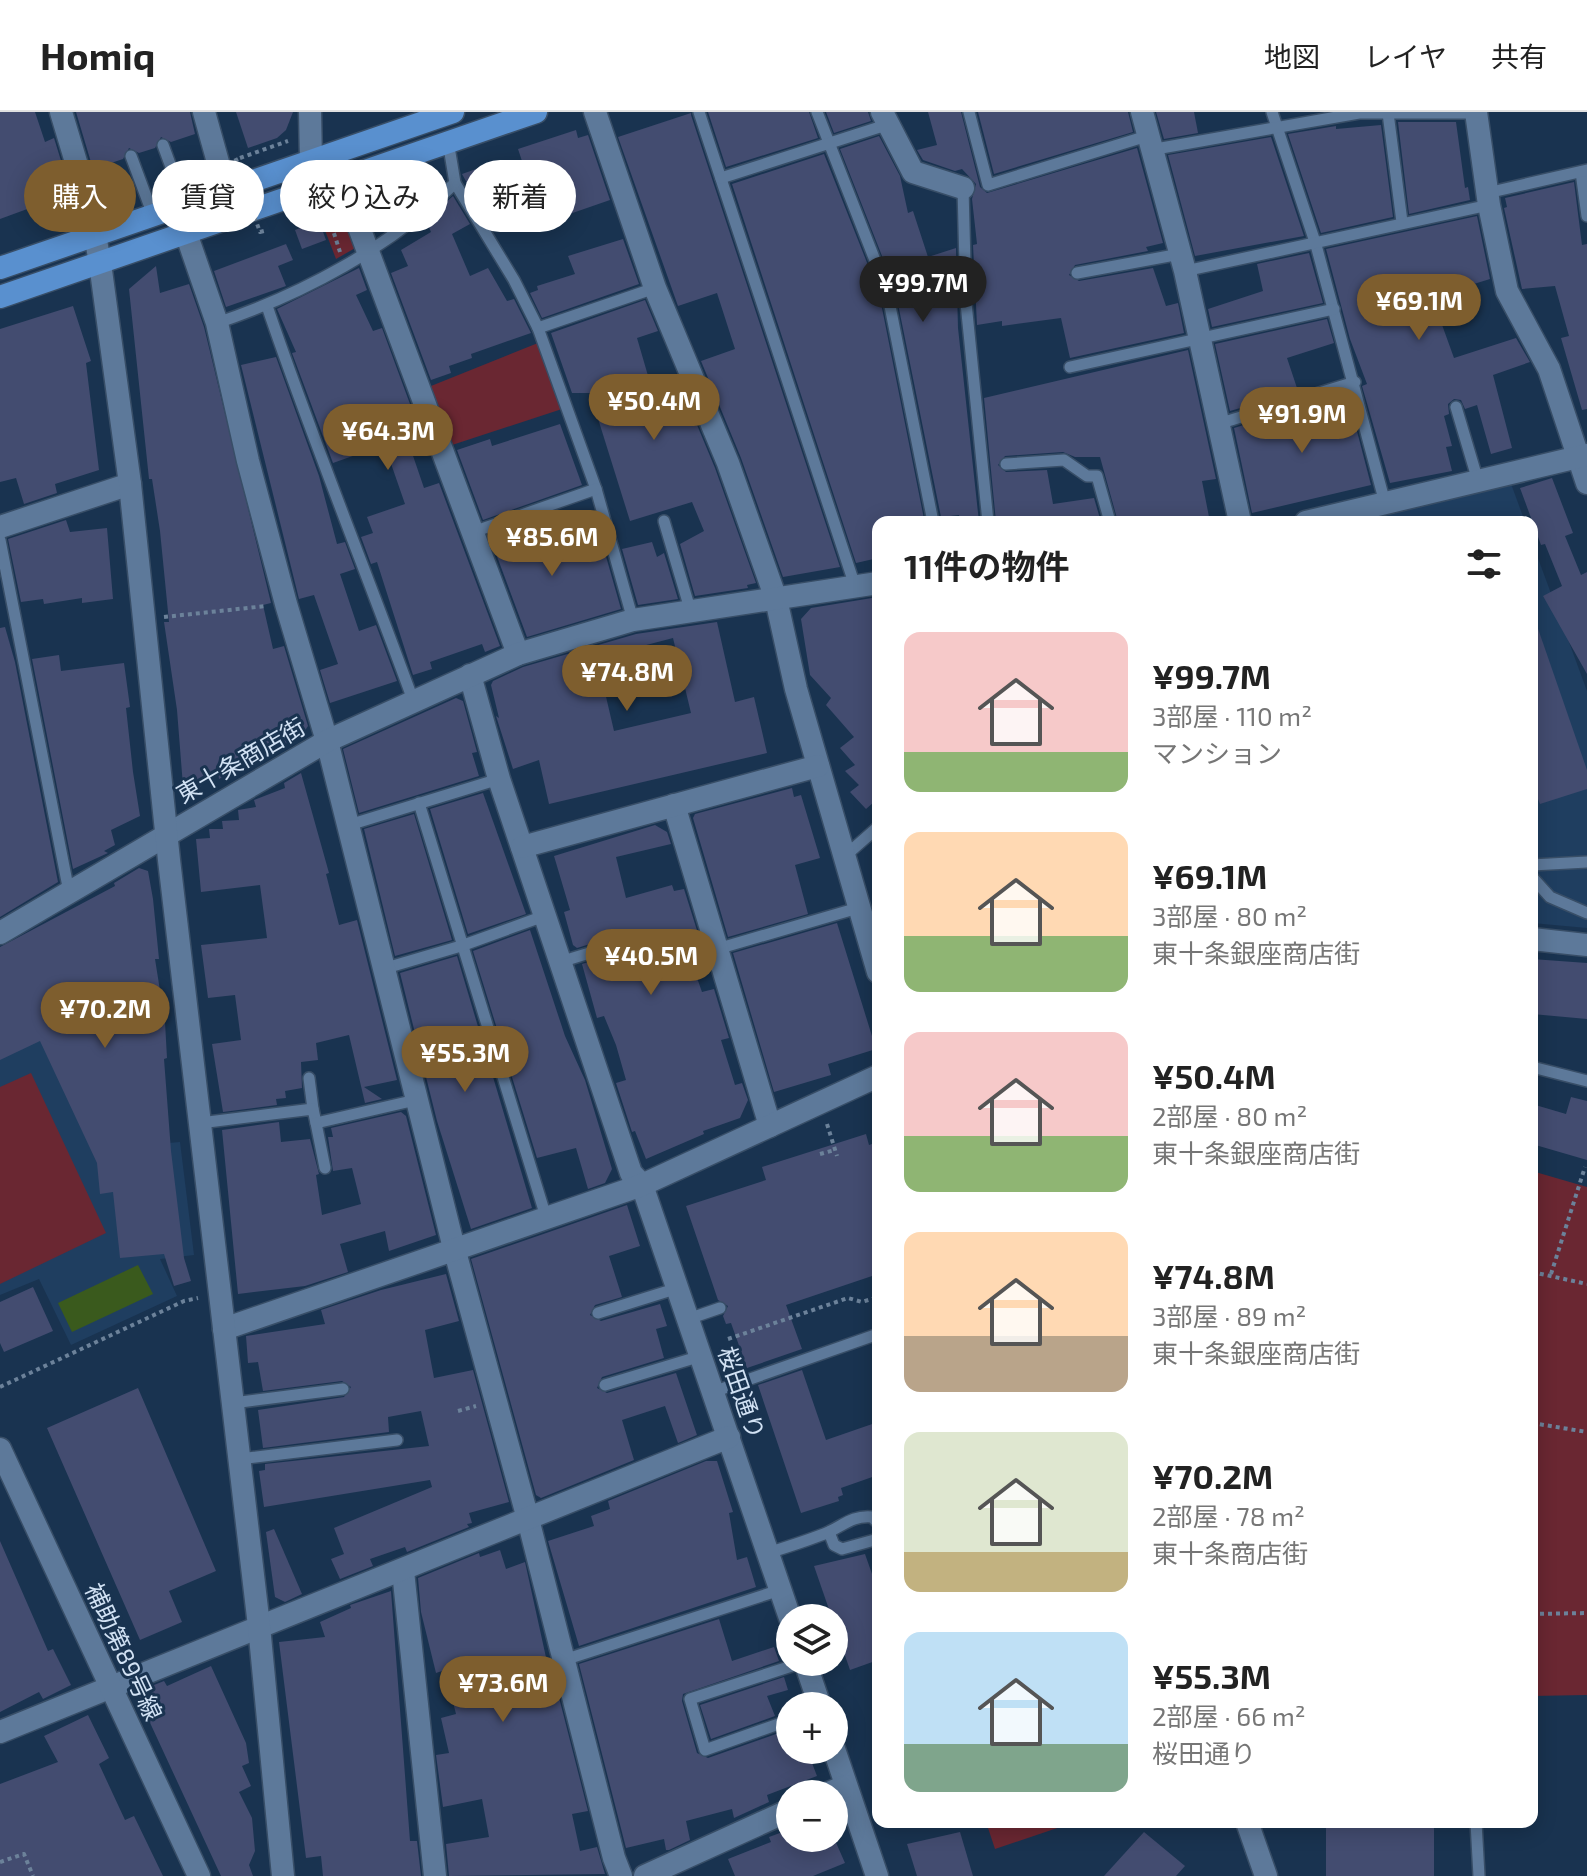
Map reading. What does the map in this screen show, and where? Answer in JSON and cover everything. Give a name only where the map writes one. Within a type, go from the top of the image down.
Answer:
[{"type":"main road","points":[[314,160],[453,112]]},
{"type":"main road","points":[[394,160],[536,112]]},
{"type":"main road","points":[[0,297],[280,200]]},
{"type":"main road","points":[[0,268],[152,215]]},
{"type":"street","points":[[61,112],[96,236],[130,484],[167,833],[259,1626],[283,1876]]},
{"type":"street","points":[[204,112],[217,160]]},
{"type":"street","points":[[310,112],[311,160]]},
{"type":"street","points":[[595,112],[655,288],[728,463],[776,599],[796,689],[872,953]]},
{"type":"street","points":[[1142,112],[1183,263],[1239,516]]},
{"type":"street","points":[[1476,112],[1488,199],[1507,291],[1531,330],[1549,369],[1582,456],[1587,483]]},
{"type":"street","points":[[884,118],[913,172],[963,188]]},
{"type":"street","points":[[361,232],[518,654]]},
{"type":"street","points":[[186,233],[217,323],[286,604],[327,741],[420,1099],[454,1248],[621,1876]]},
{"type":"street","points":[[1331,516],[1582,456]]},
{"type":"street","points":[[0,527],[130,484]]},
{"type":"street","name":"東十条商店街","points":[[0,933],[327,741],[518,654],[633,620],[872,584]]},
{"type":"street","name":"桜田通り","points":[[470,675],[499,779],[631,1173],[642,1185],[785,1604]]},
{"type":"street","points":[[522,847],[818,766]]},
{"type":"street","points":[[674,805],[770,1126]]},
{"type":"street","points":[[1538,940],[1587,945]]},
{"type":"street","points":[[224,1329],[642,1185],[872,1079]]},
{"type":"street","points":[[0,1732],[259,1626],[277,1623],[729,1437]]},
{"type":"street","name":"補助第89号線","points":[[0,1449],[199,1876]]},
{"type":"street","points":[[403,1571],[435,1876]]},
{"type":"street","points":[[848,1815],[877,1876]]},
{"type":"street","points":[[645,1876],[776,1816]]},
{"type":"street","points":[[1249,1828],[1266,1876]]},
{"type":"lane","points":[[699,112],[855,586]]},
{"type":"lane","points":[[817,112],[887,291],[932,516]]},
{"type":"lane","points":[[969,112],[988,185],[1149,143],[1359,113],[1476,112]]},
{"type":"lane","points":[[1272,112],[1316,245],[1385,503]]},
{"type":"lane","points":[[1388,113],[1402,222]]},
{"type":"lane","points":[[721,178],[828,143],[884,118]]},
{"type":"lane","points":[[448,141],[455,183],[514,280],[538,328],[596,489],[633,620]]},
{"type":"lane","points":[[163,145],[168,160]]},
{"type":"lane","points":[[131,156],[152,212]]},
{"type":"lane","points":[[1077,273],[1183,263],[1316,245],[1584,171],[1587,216]]},
{"type":"lane","points":[[217,323],[267,306],[368,252],[455,183]]},
{"type":"lane","points":[[963,188],[966,303],[987,516]]},
{"type":"lane","points":[[538,328],[655,288]]},
{"type":"lane","points":[[267,306],[311,436],[356,542],[413,700]]},
{"type":"lane","points":[[1070,367],[1334,309]]},
{"type":"lane","points":[[1218,424],[1355,382]]},
{"type":"lane","points":[[1456,407],[1478,481]]},
{"type":"lane","points":[[1006,464],[1064,460],[1087,476],[1097,476],[1108,516]]},
{"type":"lane","points":[[473,532],[596,489]]},
{"type":"lane","points":[[664,521],[690,609]]},
{"type":"lane","points":[[0,540],[69,892]]},
{"type":"lane","points":[[349,825],[499,779]]},
{"type":"lane","points":[[419,803],[546,1217]]},
{"type":"lane","points":[[845,857],[872,832]]},
{"type":"lane","points":[[1538,865],[1587,862]]},
{"type":"lane","points":[[1538,884],[1550,897],[1587,913]]},
{"type":"lane","points":[[717,949],[858,908]]},
{"type":"lane","points":[[386,968],[461,946],[544,916]]},
{"type":"lane","points":[[560,962],[632,940]]},
{"type":"lane","points":[[1538,1069],[1587,1081]]},
{"type":"lane","points":[[309,1078],[325,1168]]},
{"type":"lane","points":[[316,1123],[420,1099]]},
{"type":"lane","points":[[200,1123],[313,1109]]},
{"type":"lane","points":[[598,1313],[678,1288]]},
{"type":"lane","points":[[688,1319],[720,1308]]},
{"type":"lane","points":[[713,1392],[872,1336]]},
{"type":"lane","points":[[605,1385],[701,1356]]},
{"type":"lane","points":[[233,1403],[343,1389]]},
{"type":"lane","points":[[239,1459],[397,1440]]},
{"type":"lane","points":[[768,1553],[829,1532],[840,1522],[862,1516],[872,1517]]},
{"type":"lane","points":[[829,1532],[834,1545],[842,1549],[872,1541]]},
{"type":"lane","points":[[564,1660],[780,1590]]},
{"type":"lane","points":[[776,1671],[690,1699],[705,1750],[776,1725]]},
{"type":"lane","points":[[1476,1828],[1479,1876]]},
{"type":"path","points":[[236,160],[290,140]]},
{"type":"path","points":[[333,232],[343,266]]},
{"type":"path","points":[[161,617],[286,604]]},
{"type":"path","points":[[820,1154],[836,1153],[825,1118]]},
{"type":"path","points":[[1551,1274],[1585,1167]]},
{"type":"path","points":[[1538,1273],[1587,1284]]},
{"type":"path","points":[[0,1387],[184,1301],[203,1297]]},
{"type":"path","points":[[728,1339],[848,1298],[862,1302],[872,1299]]},
{"type":"path","points":[[1538,1424],[1587,1432]]},
{"type":"path","points":[[1538,1614],[1587,1613]]},
{"type":"path","points":[[0,1862],[24,1854],[33,1876]]},
{"type":"shaded area","points":[[326,232],[351,232],[357,247],[336,259]]},
{"type":"shaded area","points":[[538,343],[562,409],[449,446],[431,386]]},
{"type":"shaded area","points":[[1510,481],[1523,516],[1364,516]]},
{"type":"shaded area","points":[[1538,558],[1587,691],[1587,928],[1538,924]]},
{"type":"shaded area","points":[[0,981],[145,1145],[180,1142],[194,1255],[160,1259],[177,1296],[71,1345],[39,1279],[0,1295]]},
{"type":"shaded area","points":[[31,1073],[106,1233],[0,1284],[0,1087]]},
{"type":"shaded area","points":[[1538,1173],[1587,1187],[1587,1695],[1538,1696]]},
{"type":"shaded area","points":[[138,1265],[153,1294],[72,1332],[58,1303]]},
{"type":"shaded area","points":[[988,1828],[1057,1828],[995,1849]]},
{"type":"building","points":[[0,112],[35,112],[45,142],[54,138],[61,160],[24,160],[24,210],[0,219]]},
{"type":"building","points":[[76,112],[190,112],[195,134],[171,142],[161,137],[155,148],[139,153],[129,148],[120,160],[90,160]]},
{"type":"building","points":[[236,112],[293,112],[286,130],[277,138],[248,148]]},
{"type":"building","points":[[708,112],[809,112],[818,138],[726,167]]},
{"type":"building","points":[[826,112],[868,112],[871,121],[834,133]]},
{"type":"building","points":[[928,112],[961,112],[980,187],[987,193],[1137,148],[1163,243],[1146,247],[1148,251],[1075,265],[1069,275],[1079,281],[1153,268],[1166,306],[1178,303],[1184,333],[1070,358],[1061,318],[1002,326],[1002,321],[977,325],[973,245],[977,244],[972,199],[976,184],[962,169],[955,171],[923,160],[917,150],[937,145]]},
{"type":"building","points":[[978,112],[1128,112],[1133,132],[994,174]]},
{"type":"building","points":[[1156,112],[1194,112],[1198,133],[1164,139]]},
{"type":"building","points":[[691,113],[840,567],[783,577],[741,458],[701,361],[735,349],[717,293],[678,306],[618,137]]},
{"type":"building","points":[[1398,122],[1456,122],[1465,188],[1468,187],[1470,200],[1409,214]]},
{"type":"building","points":[[1381,125],[1393,217],[1321,233],[1288,134],[1336,126],[1336,129]]},
{"type":"building","points":[[576,130],[578,138],[588,135],[610,200],[576,212],[576,160],[522,160],[518,149]]},
{"type":"building","points":[[879,136],[900,176],[908,213],[913,211],[928,257],[956,248],[958,328],[978,516],[941,516],[895,289],[840,149]]},
{"type":"building","points":[[1271,137],[1304,236],[1195,256],[1168,155]]},
{"type":"building","points":[[824,154],[879,293],[923,516],[872,516],[872,559],[856,563],[732,184]]},
{"type":"building","points":[[1574,182],[1582,245],[1587,244],[1587,409],[1582,410],[1561,338],[1569,336],[1555,286],[1522,289],[1504,208],[1507,207],[1505,198]]},
{"type":"building","points":[[453,196],[464,214],[464,227],[452,234],[470,276],[488,268],[507,301],[514,299],[531,333],[471,354],[472,358],[449,366],[451,373],[431,380],[391,273],[408,266],[401,250],[431,232],[448,232],[448,200]]},
{"type":"building","points":[[1477,216],[1490,279],[1432,297],[1454,358],[1516,338],[1530,362],[1493,375],[1512,448],[1491,454],[1477,405],[1465,409],[1461,400],[1454,399],[1448,404],[1449,414],[1444,416],[1452,446],[1446,447],[1452,471],[1390,483],[1362,386],[1367,384],[1350,339],[1326,249]]},
{"type":"building","points":[[296,232],[323,232],[326,240],[302,249]]},
{"type":"building","points":[[623,239],[639,284],[542,318],[530,293],[538,290],[537,286],[575,274],[568,256]]},
{"type":"building","points":[[286,244],[293,260],[278,266],[286,286],[226,307],[214,271]]},
{"type":"building","points":[[1309,253],[1323,303],[1212,327],[1208,309],[1263,291],[1257,264]]},
{"type":"building","points":[[156,266],[160,293],[189,284],[204,327],[271,603],[263,605],[273,649],[284,646],[308,726],[302,735],[219,779],[218,771],[195,791],[183,786],[177,710],[164,622],[169,622],[160,531],[152,479],[149,479],[129,289]]},
{"type":"building","points":[[359,268],[367,290],[356,295],[373,331],[382,328],[424,442],[410,447],[424,488],[439,483],[500,646],[485,652],[482,644],[430,662],[432,669],[413,675],[377,562],[371,564],[361,537],[373,533],[367,517],[405,504],[388,455],[385,456],[381,446],[333,463],[292,353],[296,352],[277,309]]},
{"type":"building","points":[[645,300],[658,331],[637,338],[651,386],[677,377],[715,468],[756,583],[747,585],[748,588],[695,596],[680,544],[704,531],[692,502],[630,521],[590,393],[572,393],[551,333]]},
{"type":"building","points":[[73,306],[91,361],[86,363],[99,470],[55,484],[57,493],[24,504],[16,478],[0,482],[0,329]]},
{"type":"building","points":[[1327,319],[1334,343],[1287,358],[1298,391],[1230,411],[1215,344]]},
{"type":"building","points":[[1188,350],[1216,479],[1202,481],[1209,516],[1116,516],[1100,457],[1075,457],[1063,452],[1005,456],[998,465],[1006,472],[1047,470],[1053,504],[1094,498],[1099,516],[995,516],[984,398]]},
{"type":"building","points":[[276,357],[319,476],[337,544],[345,542],[355,569],[340,574],[359,631],[376,625],[397,681],[330,703],[320,670],[338,664],[314,595],[299,599],[241,365]]},
{"type":"building","points":[[1347,393],[1371,485],[1252,513],[1234,428]]},
{"type":"building","points":[[560,424],[582,485],[483,520],[457,450],[490,439],[492,446]]},
{"type":"building","points":[[1552,478],[1573,533],[1565,536],[1581,575],[1587,572],[1587,674],[1543,596],[1562,586],[1545,544],[1541,545],[1538,537],[1538,516],[1530,516],[1520,488]]},
{"type":"building","points":[[551,514],[566,562],[605,553],[621,609],[527,637],[489,535]]},
{"type":"building","points":[[66,520],[70,532],[107,528],[113,599],[82,603],[82,598],[44,604],[43,599],[21,602],[8,539]]},
{"type":"building","points":[[652,542],[657,557],[664,553],[678,599],[638,605],[622,549]]},
{"type":"building","points":[[872,598],[872,804],[866,809],[850,792],[859,785],[845,771],[855,765],[840,748],[854,737],[826,705],[831,698],[810,675],[801,619],[811,608]]},
{"type":"building","points":[[717,622],[735,702],[754,697],[767,753],[549,804],[539,760],[513,769],[496,716],[499,718],[491,685],[493,681],[523,667],[636,634]],"holes":[[[673,638],[691,713],[614,731],[597,658]]]},
{"type":"building","points":[[5,627],[15,662],[58,882],[0,917],[0,628]]},
{"type":"building","points":[[1538,629],[1587,770],[1587,789],[1540,804]]},
{"type":"building","points":[[59,655],[61,671],[124,663],[130,707],[126,708],[140,816],[111,830],[115,845],[104,851],[108,853],[73,869],[32,659]]},
{"type":"building","points":[[456,698],[463,701],[477,752],[472,753],[479,776],[359,813],[343,749]]},
{"type":"building","points":[[301,773],[329,873],[326,874],[339,925],[357,920],[397,1080],[364,1087],[382,1099],[365,1103],[349,1035],[316,1043],[318,1060],[301,1062],[302,1088],[285,1091],[286,1098],[276,1099],[277,1105],[223,1112],[212,1044],[241,1040],[235,995],[208,998],[201,945],[267,938],[260,885],[201,892],[196,839],[210,838],[209,829],[223,829],[222,821],[239,820],[238,810],[256,807],[254,800],[285,788],[284,783]]},
{"type":"building","points":[[792,788],[794,797],[801,795],[820,858],[795,865],[808,914],[728,937],[693,818],[695,814]]},
{"type":"building","points":[[483,793],[526,914],[468,934],[430,809]]},
{"type":"building","points":[[414,814],[452,940],[395,956],[364,829]]},
{"type":"building","points":[[655,825],[667,832],[671,844],[616,857],[626,898],[672,885],[674,891],[684,889],[701,943],[686,947],[702,992],[714,989],[729,1038],[721,1040],[735,1085],[742,1083],[748,1100],[740,1118],[703,1131],[704,1134],[646,1159],[635,1131],[632,1132],[616,1083],[626,1080],[616,1045],[604,1016],[597,1018],[582,964],[634,948],[640,938],[630,932],[577,948],[573,945],[564,912],[570,910],[554,856]]},
{"type":"building","points":[[139,868],[148,871],[153,899],[159,959],[155,959],[165,1022],[167,1058],[164,1059],[171,1151],[184,1258],[191,1281],[174,1286],[164,1254],[120,1258],[113,1192],[100,1194],[97,1163],[40,1041],[0,1060],[0,947],[115,886],[114,883]]},
{"type":"building","points":[[837,923],[872,1036],[872,1050],[828,1064],[831,1075],[774,1092],[733,953]]},
{"type":"building","points":[[530,930],[565,1036],[585,1080],[612,1169],[605,1183],[588,1189],[576,1148],[537,1158],[473,951]]},
{"type":"building","points":[[457,956],[532,1208],[471,1229],[437,1121],[400,973]]},
{"type":"building","points":[[1538,959],[1587,963],[1587,1019],[1538,1015]]},
{"type":"building","points":[[1571,1097],[1587,1101],[1587,1160],[1538,1146],[1538,1106],[1566,1114]]},
{"type":"building","points":[[401,1112],[406,1116],[436,1235],[389,1251],[385,1231],[340,1244],[348,1272],[305,1286],[238,1294],[222,1130],[279,1122],[281,1142],[310,1139],[319,1174],[316,1175],[322,1215],[361,1204],[352,1168],[333,1171],[328,1137],[333,1137],[331,1128]]},
{"type":"building","points":[[866,1134],[869,1145],[872,1144],[872,1276],[786,1305],[802,1349],[747,1368],[731,1323],[726,1324],[723,1316],[728,1306],[718,1300],[686,1206],[766,1180],[762,1167]]},
{"type":"building","points":[[627,1205],[640,1246],[609,1256],[622,1297],[595,1305],[590,1315],[601,1321],[660,1304],[667,1326],[656,1329],[664,1358],[602,1377],[597,1388],[607,1393],[676,1373],[697,1435],[678,1443],[665,1406],[622,1420],[634,1460],[541,1498],[536,1495],[471,1259]]},
{"type":"building","points":[[446,1274],[459,1321],[425,1330],[434,1378],[473,1370],[509,1502],[469,1513],[472,1523],[467,1524],[469,1527],[407,1552],[405,1547],[370,1559],[373,1566],[340,1579],[331,1559],[344,1554],[334,1528],[432,1487],[430,1480],[264,1507],[259,1471],[265,1470],[265,1464],[429,1446],[421,1411],[388,1417],[389,1432],[263,1448],[258,1410],[344,1397],[351,1387],[342,1381],[263,1391],[258,1362],[248,1363],[246,1336],[325,1324],[321,1310],[381,1290]]},
{"type":"building","points":[[33,1287],[53,1331],[4,1352],[0,1343],[0,1302]]},
{"type":"building","points":[[802,1370],[826,1440],[872,1424],[872,1477],[841,1488],[843,1495],[838,1497],[839,1501],[801,1513],[758,1385]]},
{"type":"building","points":[[138,1388],[216,1571],[169,1591],[182,1622],[140,1640],[47,1428]]},
{"type":"building","points":[[706,1461],[717,1461],[733,1512],[729,1513],[737,1560],[747,1557],[756,1587],[579,1646],[548,1541],[594,1526],[591,1516],[610,1509],[608,1501]]},
{"type":"building","points":[[274,1529],[302,1594],[285,1602],[275,1597],[266,1532]]},
{"type":"building","points":[[0,1541],[48,1651],[53,1649],[71,1685],[43,1699],[39,1692],[0,1712]]},
{"type":"building","points":[[500,1550],[506,1569],[525,1562],[549,1671],[552,1670],[588,1811],[572,1814],[580,1851],[597,1847],[605,1874],[449,1876],[446,1844],[489,1837],[482,1799],[443,1807],[436,1755],[449,1753],[441,1718],[456,1714],[445,1670],[436,1673],[421,1612],[418,1578],[479,1553],[480,1557]]},
{"type":"building","points":[[865,1554],[872,1574],[872,1662],[850,1670],[848,1604],[827,1604],[814,1566]]},
{"type":"building","points":[[391,1591],[410,1841],[417,1841],[421,1876],[323,1876],[321,1856],[306,1858],[279,1642],[325,1637],[320,1622],[351,1608],[350,1605]]},
{"type":"building","points":[[719,1619],[732,1661],[774,1647],[776,1662],[683,1694],[682,1701],[697,1753],[708,1758],[776,1734],[776,1764],[812,1764],[817,1776],[806,1780],[776,1780],[776,1792],[767,1795],[769,1802],[734,1818],[732,1809],[686,1821],[690,1840],[669,1850],[666,1850],[664,1839],[626,1848],[579,1664]]},
{"type":"building","points":[[211,1666],[246,1743],[249,1763],[242,1766],[251,1786],[239,1792],[252,1818],[255,1851],[249,1865],[253,1876],[221,1876],[139,1699],[144,1689],[164,1681],[167,1686]]},
{"type":"building","points":[[784,1677],[788,1690],[767,1696],[775,1716],[711,1739],[700,1705]]},
{"type":"building","points":[[88,1715],[109,1758],[99,1764],[125,1820],[134,1816],[163,1876],[0,1876],[0,1784],[58,1762],[44,1736]]},
{"type":"building","points":[[1326,1828],[1434,1828],[1434,1876],[1326,1876]]},
{"type":"building","points":[[960,1832],[973,1876],[917,1876],[907,1844]]},
{"type":"building","points":[[1144,1832],[1185,1866],[1176,1876],[1104,1876]]},
{"type":"building","points":[[776,1834],[776,1852],[840,1852],[845,1863],[813,1876],[735,1876],[728,1859],[771,1842],[769,1837]]}]
